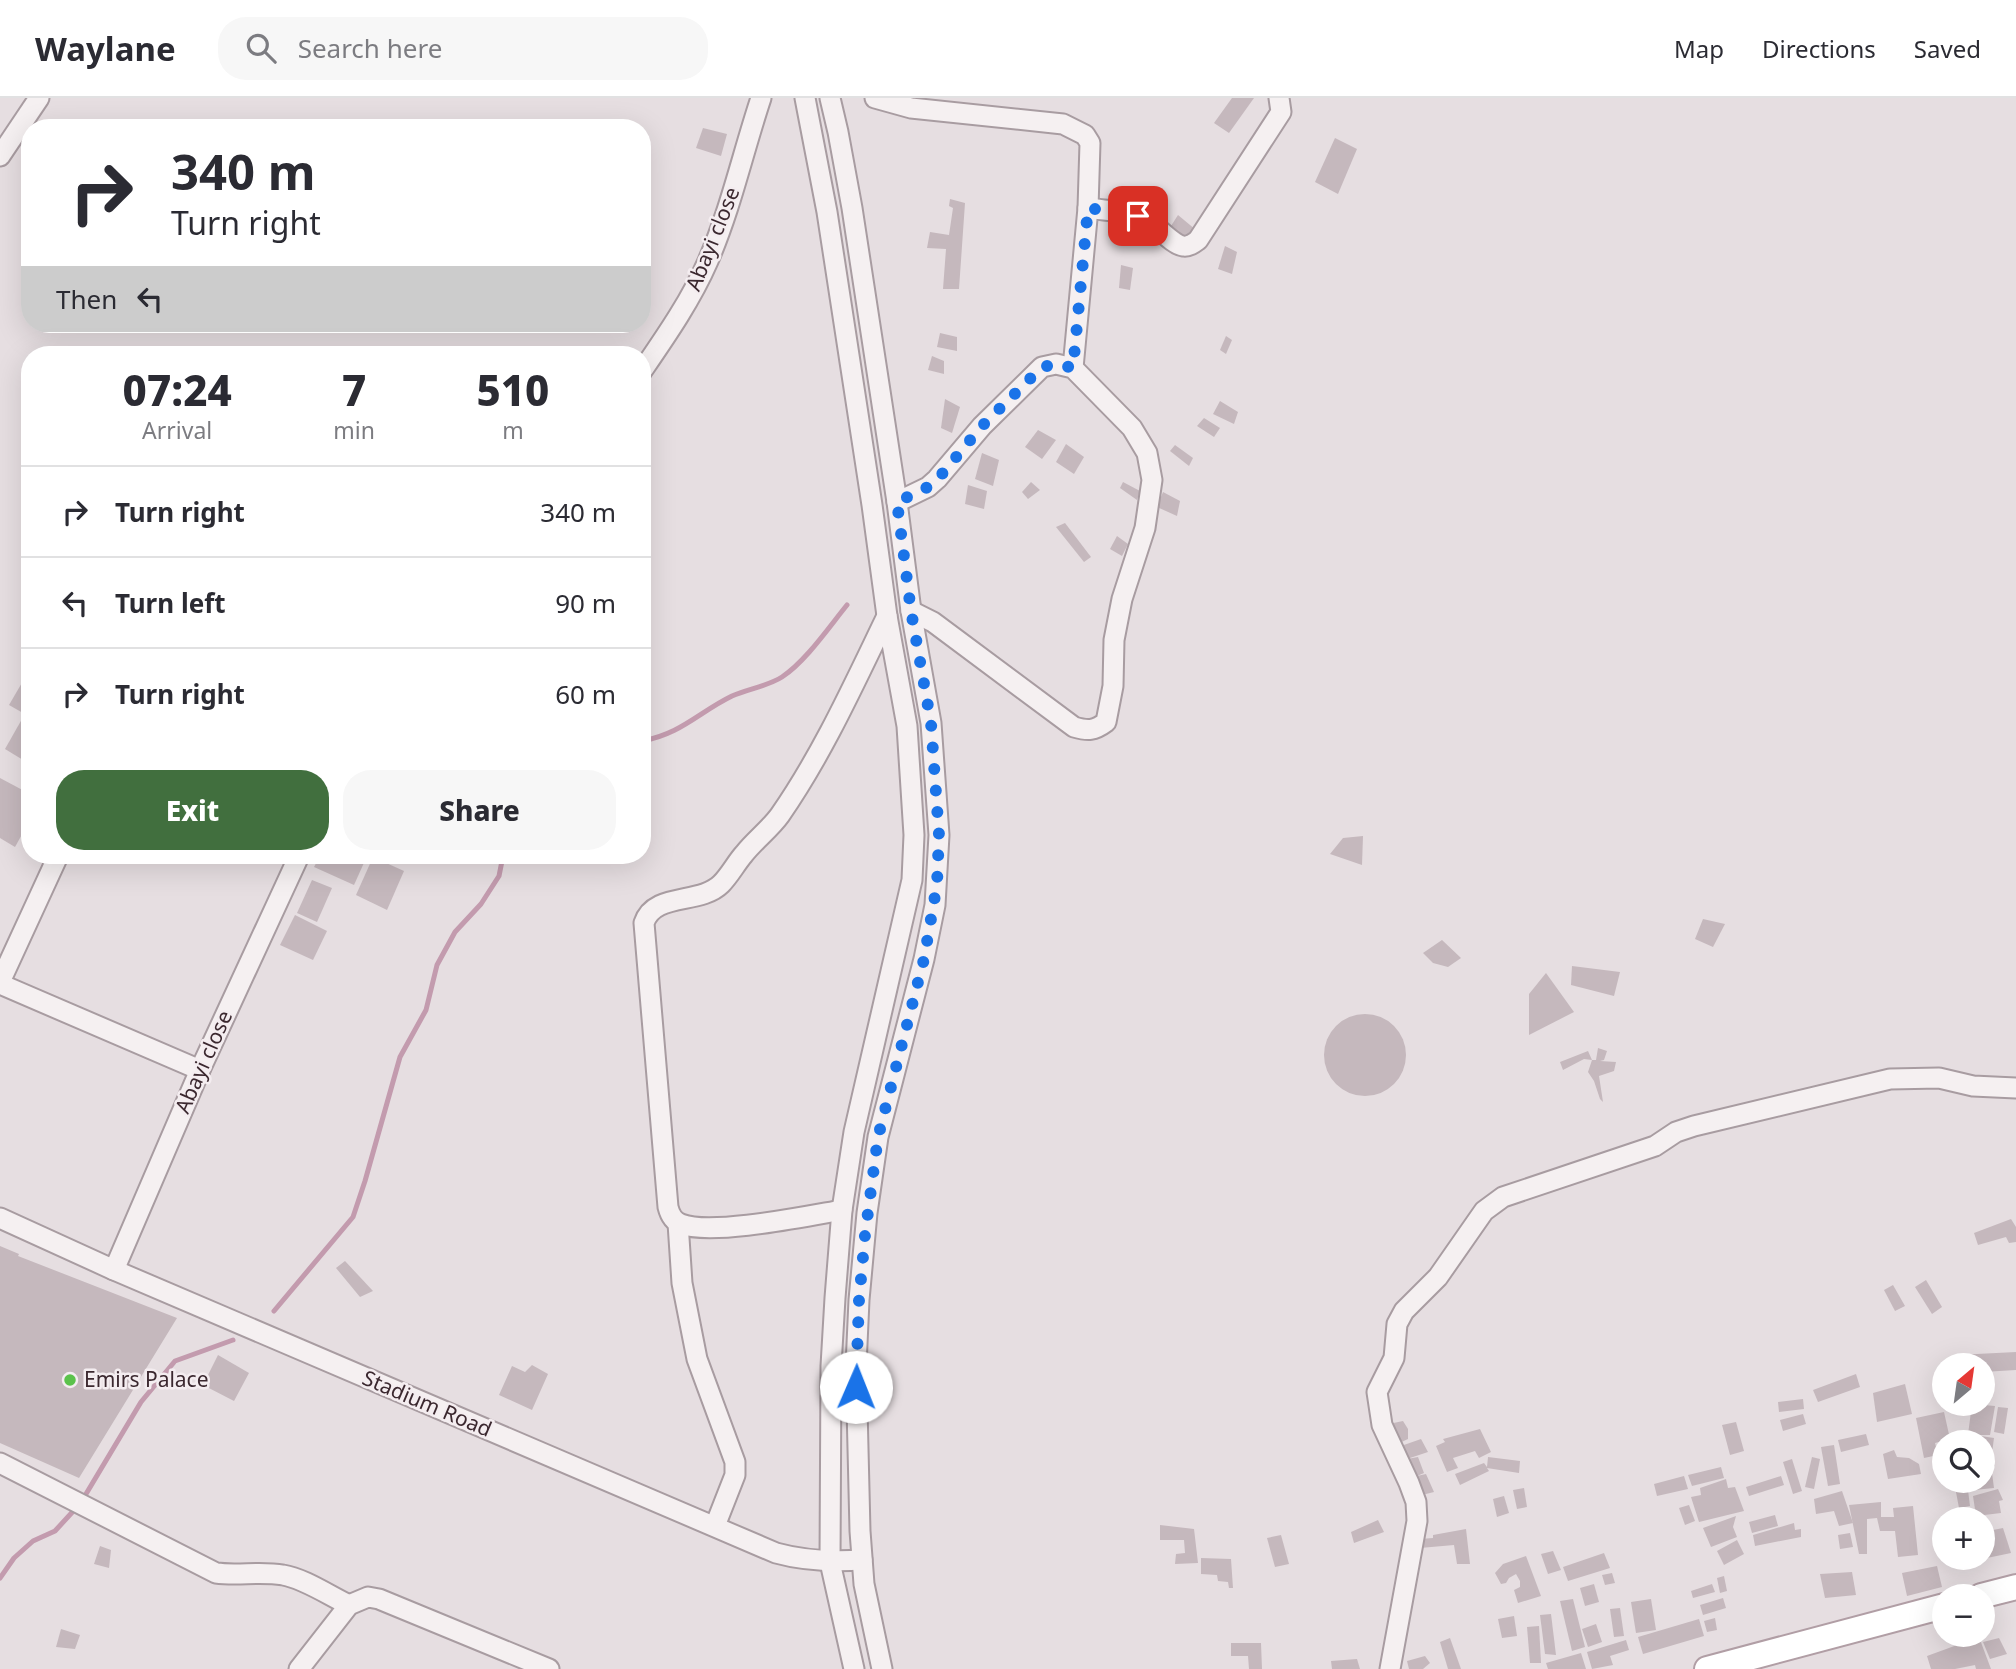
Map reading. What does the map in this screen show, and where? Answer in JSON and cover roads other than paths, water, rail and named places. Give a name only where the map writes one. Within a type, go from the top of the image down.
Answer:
[{"type":"main road","points":[[1995,1592],[2016,1587]]},
{"type":"main road","points":[[1707,1669],[1932,1609]]},
{"type":"street","name":"Abayi close","points":[[651,358],[677,319],[708,261],[743,164],[761,98]]},
{"type":"street","points":[[805,98],[827,212],[887,616],[907,726],[914,835],[912,880],[854,1132],[842,1210],[831,1366],[830,1562],[854,1669]]},
{"type":"street","points":[[830,98],[849,195],[897,502],[911,611],[931,723],[939,835],[937,884],[924,959],[878,1137],[867,1213],[856,1366],[864,1584],[882,1669]]},
{"type":"street","points":[[875,98],[911,108],[1063,124],[1085,135],[1090,143],[1088,208],[1073,368]]},
{"type":"street","points":[[1088,208],[1138,216],[1156,226],[1178,244],[1191,245],[1198,240],[1281,112],[1279,98]]},
{"type":"street","points":[[0,156],[31,100]]},
{"type":"street","points":[[897,502],[937,480],[982,426],[1042,367],[1056,364],[1073,368],[1132,428],[1147,453],[1152,480],[1145,528],[1120,609],[1114,640],[1112,686],[1106,722],[1097,729],[1074,727],[933,622],[911,611]]},
{"type":"street","points":[[842,1210],[734,1227],[691,1227],[678,1223],[671,1216],[668,1208],[644,923],[651,909],[657,906],[712,891],[722,883],[757,838],[779,817],[809,769],[887,616]]},
{"type":"street","points":[[54,864],[0,983],[200,1070]]},
{"type":"street","name":"Abayi close","points":[[114,1270],[200,1070],[295,864]]},
{"type":"street","points":[[1390,1669],[1417,1521],[1416,1502],[1382,1425],[1377,1392],[1394,1358],[1397,1324],[1404,1311],[1438,1277],[1484,1210],[1503,1197],[1655,1146],[1676,1132],[1694,1126],[1890,1079],[1939,1078],[1973,1086],[2016,1088]]},
{"type":"street","name":"Stadium Road","points":[[0,1218],[114,1270],[776,1553],[830,1562],[862,1560]]},
{"type":"street","points":[[678,1223],[682,1283],[697,1359],[735,1462],[734,1475],[715,1526]]},
{"type":"street","points":[[0,1463],[216,1573],[233,1576],[266,1573],[286,1575],[349,1605]]},
{"type":"street","points":[[299,1669],[349,1605],[368,1597],[379,1599],[549,1669]]},
{"type":"waterway","points":[[651,739],[679,728],[732,696],[782,677],[808,653],[847,605]]},
{"type":"waterway","points":[[274,1311],[353,1217],[400,1057],[426,1010],[437,965],[455,932],[481,904],[499,876],[501,864]]},
{"type":"waterway","points":[[83,1499],[141,1402],[175,1361],[233,1340]]},
{"type":"waterway","points":[[0,1578],[14,1558],[33,1541],[55,1531],[77,1507]]},
{"type":"place","name":"Emirs Palace","points":[[70,1380]]}]
